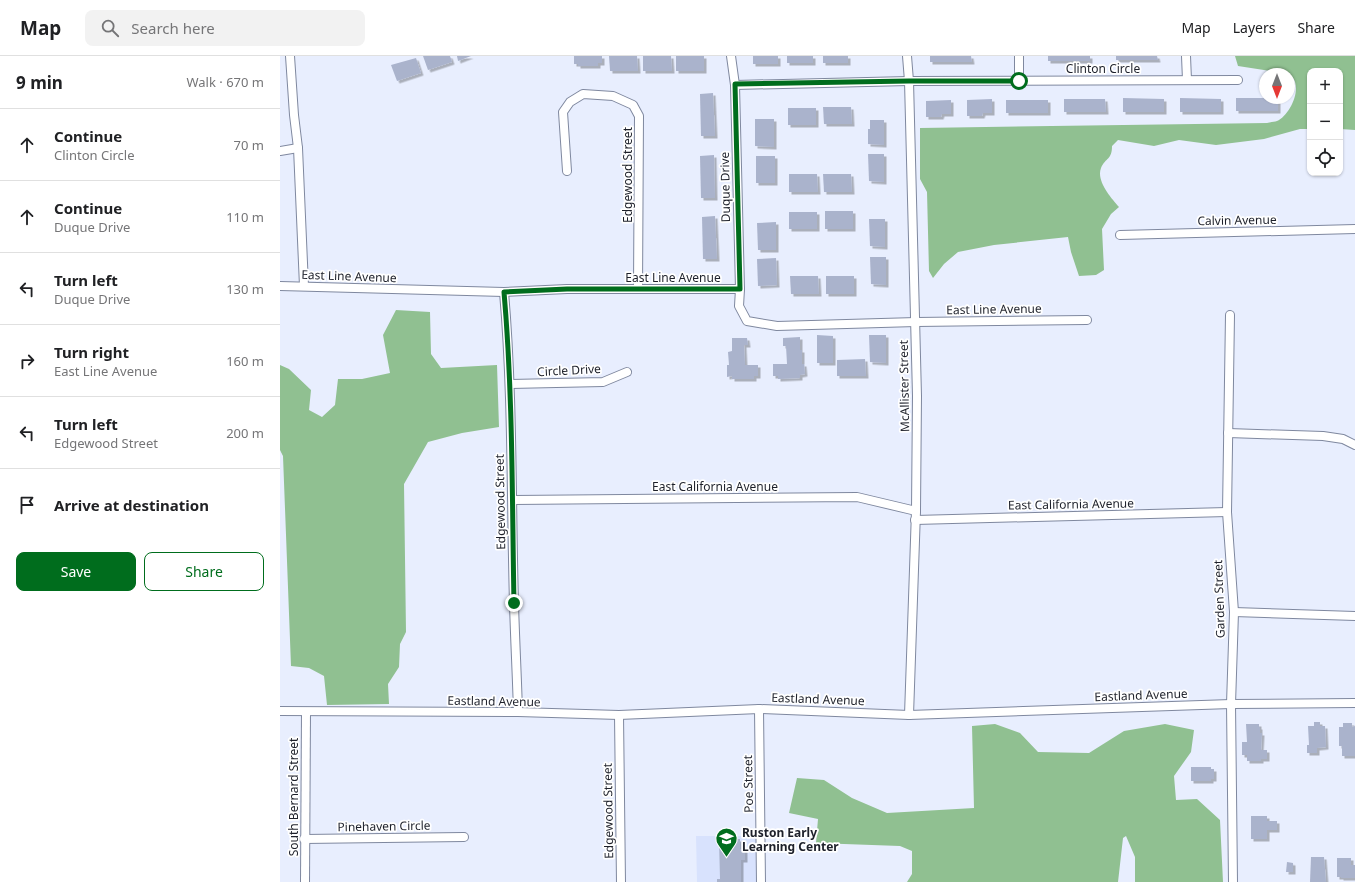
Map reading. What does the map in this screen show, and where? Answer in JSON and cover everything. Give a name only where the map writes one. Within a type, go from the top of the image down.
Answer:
[{"type":"street","points":[[290,56],[298,148],[304,286]]},
{"type":"street","name":"Duque Drive","points":[[731,56],[735,84],[740,289]]},
{"type":"street","name":"McAllister Street","points":[[907,56],[909,81],[917,396],[916,511],[909,715]]},
{"type":"street","points":[[1019,56],[1019,81]]},
{"type":"street","points":[[1186,56],[1187,80]]},
{"type":"street","name":"Clinton Circle","points":[[909,81],[1238,80]]},
{"type":"street","points":[[735,84],[909,81]]},
{"type":"street","name":"Edgewood Street","points":[[567,171],[563,112],[570,102],[583,94],[613,96],[633,105],[639,116],[638,289]]},
{"type":"street","points":[[280,151],[298,148]]},
{"type":"street","name":"Calvin Avenue","points":[[1120,235],[1355,229]]},
{"type":"street","name":"East Line Avenue","points":[[280,286],[504,292],[567,289],[740,289],[738,306],[747,321],[777,326],[916,322],[1087,320]]},
{"type":"street","name":"Edgewood Street","points":[[504,292],[510,384],[514,603],[518,712]]},
{"type":"street","name":"Garden Street","points":[[1230,315],[1227,512],[1234,612],[1231,704],[1233,882]]},
{"type":"street","name":"Circle Drive","points":[[510,384],[603,382],[627,372]]},
{"type":"street","points":[[1228,433],[1323,436],[1343,439],[1355,445]]},
{"type":"street","name":"East California Avenue","points":[[512,500],[857,497],[916,511]]},
{"type":"street","name":"East California Avenue","points":[[915,520],[1227,512]]},
{"type":"street","points":[[1234,612],[1355,616]]},
{"type":"street","name":"Eastland Avenue","points":[[280,711],[518,712],[619,715],[759,709],[909,715],[1231,704],[1355,704]]},
{"type":"street","name":"Poe Street","points":[[759,709],[761,882]]},
{"type":"street","name":"South Bernard Street","points":[[305,882],[304,839],[306,712]]},
{"type":"street","name":"Edgewood Street","points":[[619,715],[621,882]]},
{"type":"street","name":"Pinehaven Circle","points":[[304,839],[464,837]]},
{"type":"shaded area","name":"Ruston Early Learning Center","points":[[696,836],[756,836],[756,882],[697,882]]},
{"type":"green space","points":[[1235,56],[1355,56],[1355,130],[1343,129],[1343,68],[1307,68],[1307,129],[1300,129],[1264,139],[1216,145],[1179,140],[1154,146],[1118,140],[1112,146],[1111,154],[1103,164],[1100,173],[1102,184],[1119,207],[1111,214],[1102,229],[1104,270],[1096,275],[1079,276],[1068,237],[994,245],[958,252],[944,264],[933,278],[929,271],[927,192],[920,179],[920,128],[1267,123],[1277,121],[1282,118],[1292,104],[1295,104],[1295,68],[1259,68],[1259,69],[1238,66]]},
{"type":"green space","points":[[396,310],[430,312],[431,354],[441,368],[497,365],[499,427],[462,433],[428,442],[404,484],[406,632],[400,644],[399,667],[388,684],[389,704],[327,705],[324,676],[309,668],[291,666],[283,456],[280,450],[280,365],[289,369],[311,390],[309,410],[322,417],[335,405],[338,379],[362,379],[390,373],[383,335]]},
{"type":"green space","points":[[995,724],[1020,733],[1038,752],[1089,753],[1124,731],[1165,724],[1194,730],[1191,752],[1174,776],[1176,800],[1197,799],[1220,820],[1223,882],[1135,882],[1135,857],[1126,836],[1123,838],[1118,882],[907,882],[912,874],[912,851],[900,846],[816,843],[818,819],[789,813],[797,778],[824,780],[852,798],[887,813],[974,808],[972,726]]},
{"type":"building","points":[[423,56],[450,56],[452,62],[428,70]]},
{"type":"building","points":[[457,56],[471,56],[458,61]]},
{"type":"building","points":[[574,56],[602,56],[602,63],[598,63],[598,66],[578,66],[578,64],[574,64]]},
{"type":"building","points":[[609,56],[637,56],[638,71],[610,71]]},
{"type":"building","points":[[643,56],[671,56],[672,71],[643,71]]},
{"type":"building","points":[[676,56],[704,56],[704,71],[676,71]]},
{"type":"building","points":[[753,56],[778,56],[778,64],[753,64]]},
{"type":"building","points":[[787,56],[813,56],[813,63],[787,63]]},
{"type":"building","points":[[823,56],[848,56],[848,63],[823,63]]},
{"type":"building","points":[[930,56],[971,56],[972,62],[930,62]]},
{"type":"building","points":[[1048,56],[1090,56],[1090,61],[1048,61]]},
{"type":"building","points":[[1116,56],[1157,56],[1158,60],[1116,60]]},
{"type":"building","points":[[416,58],[421,73],[397,81],[391,65]]},
{"type":"building","points":[[713,93],[715,136],[701,136],[700,94]]},
{"type":"building","points":[[1123,98],[1164,99],[1164,112],[1123,112]]},
{"type":"building","points":[[1180,98],[1221,99],[1221,112],[1180,112]]},
{"type":"building","points":[[1236,98],[1259,98],[1259,104],[1278,104],[1278,111],[1236,111]]},
{"type":"building","points":[[992,99],[992,113],[983,113],[982,116],[967,116],[967,100]]},
{"type":"building","points":[[1064,99],[1105,99],[1106,112],[1064,112]]},
{"type":"building","points":[[951,100],[951,114],[942,114],[941,117],[926,117],[926,101]]},
{"type":"building","points":[[1006,100],[1048,100],[1048,113],[1006,113]]},
{"type":"building","points":[[823,107],[851,107],[852,124],[824,124]]},
{"type":"building","points":[[788,108],[816,108],[816,125],[788,125]]},
{"type":"building","points":[[755,119],[774,119],[774,147],[755,146]]},
{"type":"building","points":[[870,120],[884,120],[884,145],[868,144],[868,129],[870,129]]},
{"type":"building","points":[[868,154],[884,154],[884,182],[869,181]]},
{"type":"building","points":[[714,155],[715,198],[701,198],[700,156]]},
{"type":"building","points":[[756,156],[775,156],[775,183],[756,183]]},
{"type":"building","points":[[789,174],[817,174],[818,192],[789,192]]},
{"type":"building","points":[[823,174],[851,174],[852,192],[824,192]]},
{"type":"building","points":[[825,211],[853,211],[853,229],[825,229]]},
{"type":"building","points":[[789,212],[817,212],[817,229],[789,229]]},
{"type":"building","points":[[715,216],[717,259],[703,259],[702,217]]},
{"type":"building","points":[[869,219],[885,219],[885,247],[870,246]]},
{"type":"building","points":[[776,222],[776,250],[758,250],[757,223]]},
{"type":"building","points":[[870,257],[886,257],[886,285],[871,284]]},
{"type":"building","points":[[776,258],[777,285],[758,286],[757,259]]},
{"type":"building","points":[[790,276],[818,276],[819,294],[791,294]]},
{"type":"building","points":[[826,276],[854,276],[854,294],[826,294]]},
{"type":"building","points":[[817,335],[833,336],[833,363],[817,363]]},
{"type":"building","points":[[869,335],[886,335],[886,363],[870,362]]},
{"type":"building","points":[[800,337],[800,350],[802,350],[802,364],[804,364],[805,374],[800,375],[800,378],[778,379],[778,376],[773,376],[773,364],[787,364],[786,346],[783,346],[783,338]]},
{"type":"building","points":[[732,338],[747,338],[748,345],[744,345],[745,365],[758,365],[758,376],[754,376],[754,379],[732,379],[732,376],[727,377],[727,365],[729,365],[728,352],[732,351]]},
{"type":"building","points":[[865,359],[866,376],[837,376],[837,360]]},
{"type":"building","points":[[1314,722],[1320,722],[1320,726],[1325,726],[1326,747],[1317,748],[1317,753],[1307,753],[1307,745],[1309,745],[1308,726],[1314,726]]},
{"type":"building","points":[[1343,723],[1352,723],[1352,727],[1355,726],[1355,756],[1342,756],[1342,746],[1339,746],[1339,727],[1343,727]]},
{"type":"building","points":[[1246,724],[1259,724],[1260,733],[1262,733],[1261,750],[1267,750],[1267,759],[1261,759],[1261,761],[1247,761],[1247,755],[1242,755],[1242,742],[1247,742]]},
{"type":"building","points":[[1191,767],[1211,767],[1211,769],[1214,769],[1214,779],[1211,779],[1211,781],[1191,781]]},
{"type":"building","points":[[1251,816],[1267,816],[1267,821],[1277,821],[1277,830],[1267,830],[1267,839],[1251,839]]},
{"type":"building","points":[[740,839],[740,849],[745,849],[745,860],[741,860],[741,882],[717,882],[717,879],[720,879],[719,840]]},
{"type":"building","points":[[1311,857],[1324,857],[1326,882],[1310,882]]},
{"type":"building","points":[[1337,858],[1351,858],[1351,865],[1355,865],[1355,878],[1337,877]]},
{"type":"building","points":[[1287,862],[1293,863],[1293,872],[1286,872]]},
{"type":"place","name":"Ruston Early Learning Center","points":[[726,858]]},
{"type":"route","points":[[514,603],[511,401],[504,292],[567,289],[740,289],[735,84],[1019,81]]}]
